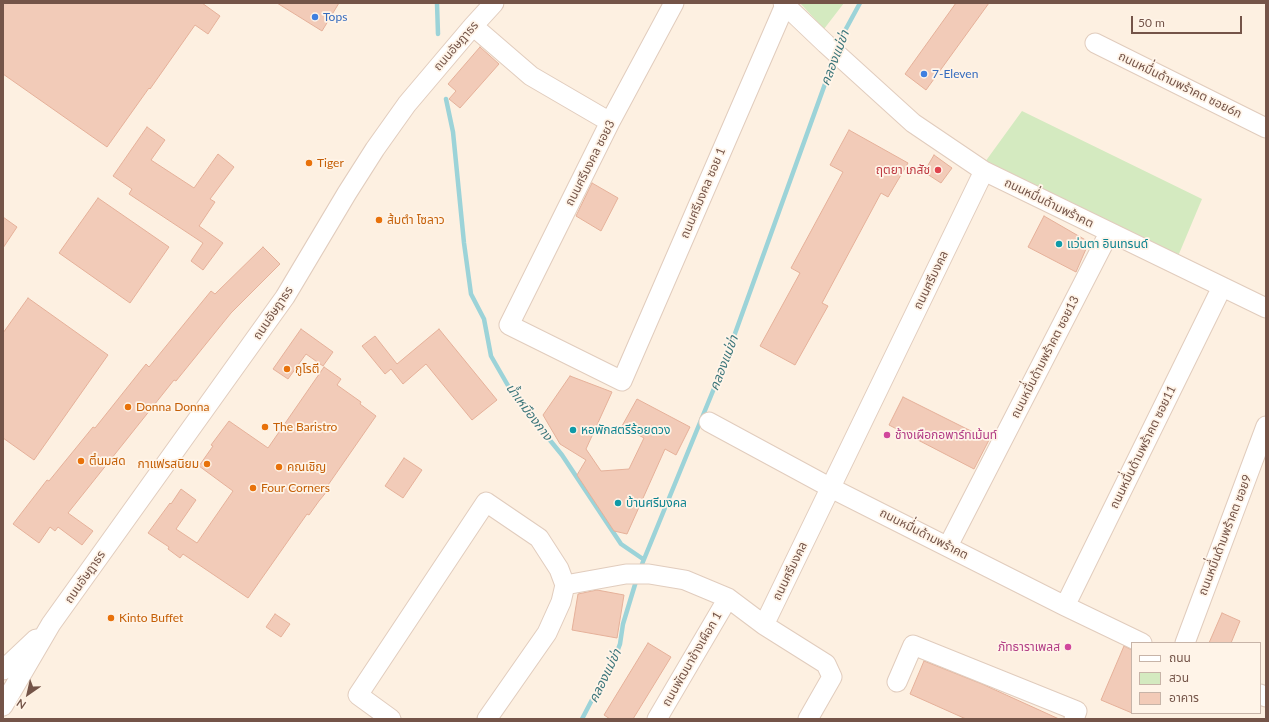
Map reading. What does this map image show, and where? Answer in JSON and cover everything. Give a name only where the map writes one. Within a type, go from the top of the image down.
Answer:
[{"type":"street","name":"ถนนอัษฎาธร","points":[[3,706],[51,624],[285,296],[347,193],[407,104],[494,3]]},
{"type":"street","name":"ถนนศรีมงคล ซอย3","points":[[509,325],[610,122],[674,3]]},
{"type":"street","points":[[784,4],[913,123],[984,171]]},
{"type":"street","name":"ถนนศรีมงคล ซอย 1","points":[[509,325],[622,381],[784,4]]},
{"type":"street","points":[[473,26],[531,76],[610,122]]},
{"type":"street","name":"ถนนหมื่่นด้ามพร้าคต ซอย6ก","points":[[1095,43],[1266,128]]},
{"type":"street","name":"ถนนหมื่่นด้ามพร้าคต","points":[[984,171],[1266,308]]},
{"type":"street","name":"ถนนศรีมงคล","points":[[764,625],[984,171]]},
{"type":"street","name":"ถนนหมื่่นด้ามพร้าคต ซอย13","points":[[948,546],[1109,233]]},
{"type":"street","name":"ถนนหมื่่นด้ามพร้าคต ซอย11","points":[[1065,606],[1222,287]]},
{"type":"street","name":"ถนนหมื่่นด้ามพร้าคต","points":[[709,422],[831,488],[1065,606],[1140,642]]},
{"type":"street","name":"ถนนหมื่่นด้ามพร้าคต ซอย9","points":[[1185,642],[1266,426]]},
{"type":"street","points":[[391,719],[358,695],[486,502],[539,538],[559,569],[565,585],[560,602],[547,633],[487,719]]},
{"type":"street","points":[[565,585],[626,574],[649,574],[685,580],[728,598],[764,625],[826,664],[832,677],[808,719]]},
{"type":"street","name":"ถนนพัฒนาช้างเผือก 1","points":[[657,719],[728,598]]},
{"type":"street","name":"ถนนอัษฎาธร","points":[[3,670],[51,624]]},
{"type":"street","points":[[897,682],[914,645],[1077,711],[1074,719]]},
{"type":"green space","points":[[800,3],[844,3],[824,29]]},
{"type":"green space","points":[[1022,111],[1202,199],[1176,261],[985,162]]},
{"type":"building","points":[[3,3],[202,3],[220,16],[208,34],[195,25],[107,147],[3,74]]},
{"type":"building","name":"Tops","points":[[277,3],[339,3],[322,31]]},
{"type":"building","points":[[956,3],[989,3],[926,90],[905,74]]},
{"type":"building","points":[[480,47],[499,64],[460,108],[449,99],[456,91],[448,84]]},
{"type":"building","points":[[147,127],[165,140],[151,160],[194,188],[218,154],[234,167],[210,199],[215,202],[199,226],[223,243],[203,270],[191,261],[203,243],[129,194],[132,189],[113,176]]},
{"type":"building","points":[[849,130],[908,163],[888,197],[881,193],[822,303],[828,306],[795,365],[760,346],[800,273],[791,268],[843,172],[830,165]]},
{"type":"building","name":"ฤตยา เภสัช","points":[[934,155],[952,168],[941,183],[924,172]]},
{"type":"building","points":[[592,183],[618,198],[601,231],[576,216]]},
{"type":"building","points":[[98,198],[169,247],[130,303],[59,253]]},
{"type":"building","name":"แว่นตา อินเทรนด์","points":[[1044,216],[1089,242],[1076,272],[1028,247]]},
{"type":"building","points":[[3,217],[17,227],[3,248]]},
{"type":"building","points":[[263,247],[280,264],[231,313],[176,381],[174,380],[68,513],[93,531],[82,545],[58,527],[55,531],[50,527],[39,543],[13,524],[47,480],[49,481],[93,427],[95,428],[146,364],[149,367],[211,291],[215,294]]},
{"type":"building","points":[[28,298],[108,355],[34,460],[3,438],[3,333]]},
{"type":"building","points":[[301,329],[333,352],[323,366],[306,354],[288,379],[273,369]]},
{"type":"building","points":[[439,329],[497,400],[472,420],[426,364],[403,384],[391,369],[385,374],[362,346],[375,336],[397,364]]},
{"type":"building","points":[[324,367],[341,379],[337,385],[361,402],[360,404],[376,416],[326,488],[328,490],[309,515],[307,514],[248,598],[183,554],[180,558],[168,549],[169,547],[148,533],[181,489],[196,500],[176,529],[197,543],[233,491],[199,466],[213,446],[211,445],[229,421],[268,448]]},
{"type":"building","points":[[570,376],[612,392],[586,449],[601,471],[629,469],[644,438],[622,426],[637,399],[690,427],[676,455],[665,449],[627,534],[614,531],[577,475],[586,460],[560,444],[543,415]]},
{"type":"building","points":[[903,397],[989,440],[974,469],[889,425]]},
{"type":"building","points":[[404,458],[422,470],[403,498],[385,486]]},
{"type":"building","points":[[597,590],[624,595],[617,638],[572,630],[578,594]]},
{"type":"building","points":[[1222,613],[1240,621],[1231,642],[1209,642]]},
{"type":"building","points":[[275,614],[290,624],[281,637],[266,627]]},
{"type":"building","points":[[648,643],[671,657],[633,719],[610,719],[604,715]]},
{"type":"building","points":[[1124,646],[1131,650],[1131,713],[1101,700]]},
{"type":"building","points":[[924,661],[982,684],[1059,719],[966,719],[910,694]]},
{"type":"waterway","name":"น้ำเหมืองกาง","points":[[437,3],[438,34]]},
{"type":"waterway","name":"คลองแม่ข่า","points":[[838,48],[841,38],[860,3]]},
{"type":"waterway","name":"คลองแม่ข่า","points":[[640,569],[724,364],[834,59]]},
{"type":"waterway","name":"น้ำเหมืองกาง","points":[[446,99],[453,132],[464,243],[471,294],[484,319],[491,356],[514,396],[562,455],[621,544],[643,559]]},
{"type":"waterway","name":"คลองแม่ข่า","points":[[582,719],[595,694],[609,673],[620,644],[623,624],[637,578]]},
{"type":"place","name":"Tops","points":[[315,17]]},
{"type":"place","name":"7-Eleven","points":[[924,74]]},
{"type":"place","name":"Tiger","points":[[309,163]]},
{"type":"place","name":"ฤตยา เภสัช","points":[[938,170]]},
{"type":"place","name":"ส้มตำ โซลาว","points":[[379,220]]},
{"type":"place","name":"แว่นตา อินเทรนด์","points":[[1059,244]]},
{"type":"place","name":"กูโรตี","points":[[287,369]]},
{"type":"place","name":"Donna Donna","points":[[128,407]]},
{"type":"place","name":"The Baristro","points":[[265,427]]},
{"type":"place","name":"หอพักสตรีร้อยดวง","points":[[573,430]]},
{"type":"place","name":"ช้างเผือกอพาร์ทเม้นท์","points":[[887,435]]},
{"type":"place","name":"ตี๋นมสด","points":[[81,461]]},
{"type":"place","name":"กาแฟรสนิยม","points":[[207,464]]},
{"type":"place","name":"คณเชิญ","points":[[279,467]]},
{"type":"place","name":"Four Corners","points":[[253,488]]},
{"type":"place","name":"บ้านศรีมงคล","points":[[618,503]]},
{"type":"place","name":"Kinto Buffet","points":[[111,618]]},
{"type":"place","name":"ภัทธาราเพลส","points":[[1068,647]]}]
